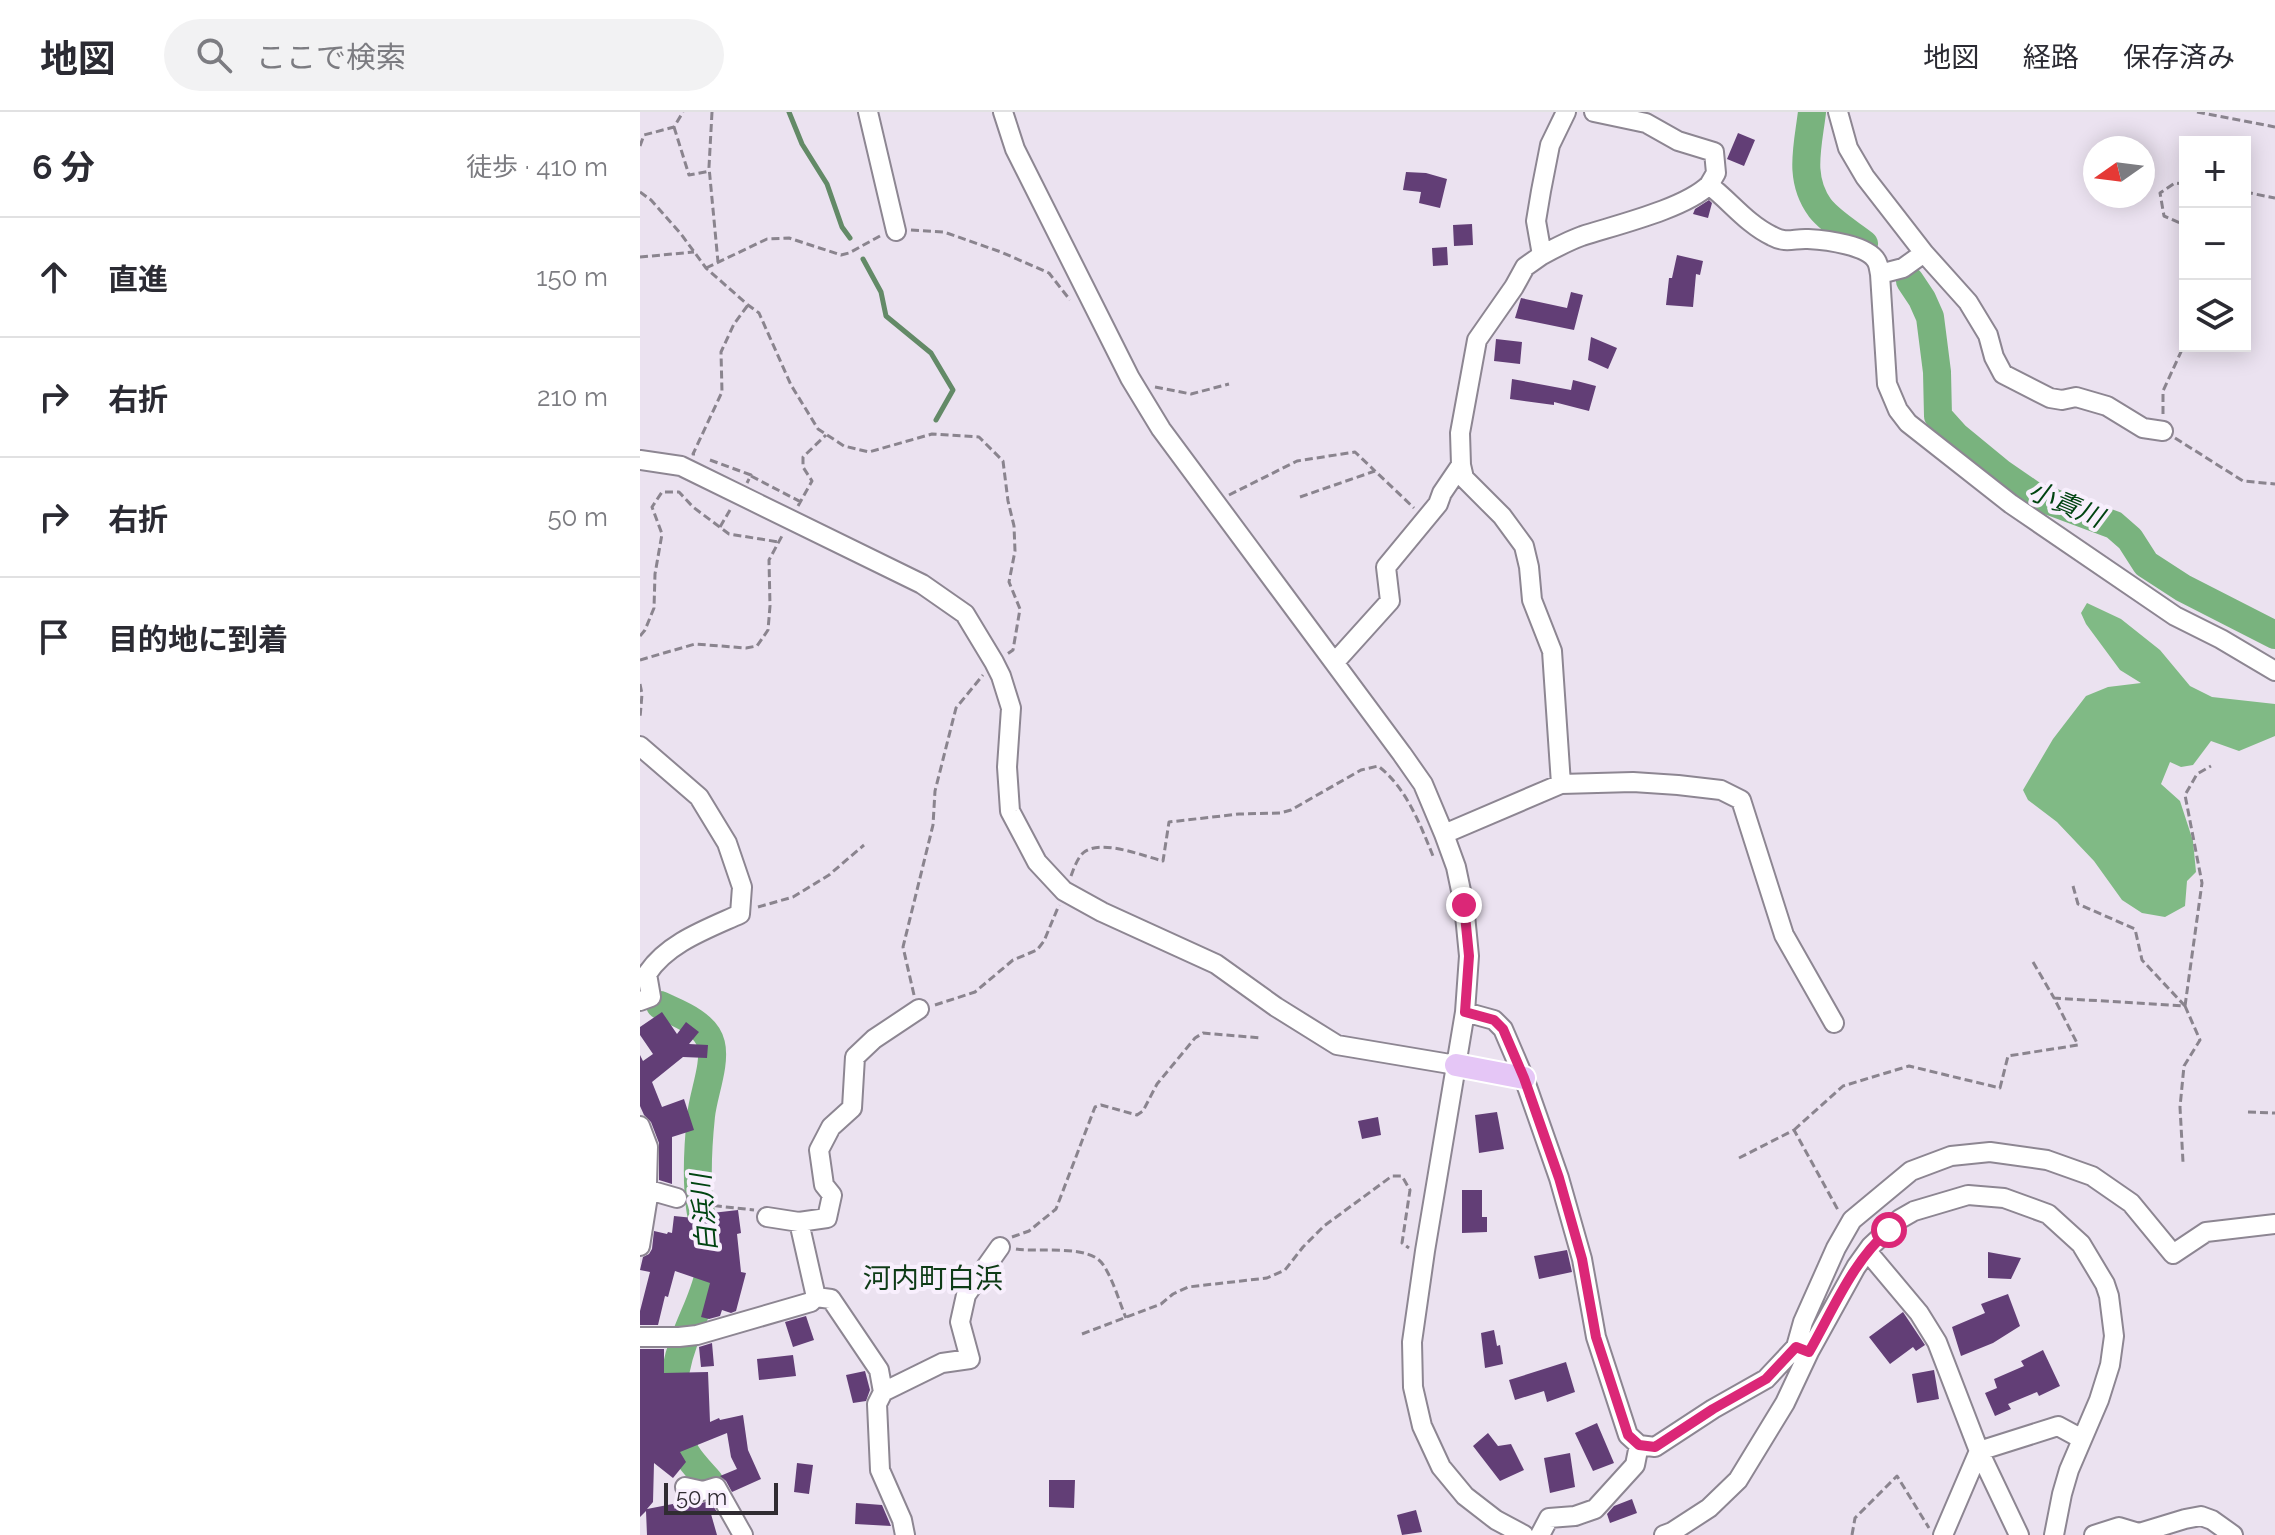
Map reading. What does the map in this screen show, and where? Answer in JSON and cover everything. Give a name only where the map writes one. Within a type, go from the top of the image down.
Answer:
[{"type":"main road","points":[[1456,1065],[1524,1078]]},
{"type":"street","points":[[868,112],[896,231]]},
{"type":"street","points":[[1003,112],[1015,149],[1133,382],[1161,429],[1423,784],[1444,834],[1456,867],[1464,905],[1469,956],[1465,1012],[1412,1342],[1413,1387],[1422,1426],[1441,1467],[1465,1496],[1496,1520],[1524,1535]]},
{"type":"street","points":[[1542,255],[1536,221],[1541,191],[1550,145],[1566,112]]},
{"type":"street","points":[[1561,784],[1552,651],[1532,600],[1524,546],[1502,516],[1464,478],[1461,465],[1460,433],[1477,340],[1525,267],[1542,255],[1578,238],[1698,195],[1716,173],[1714,152],[1678,141],[1646,123],[1594,112]]},
{"type":"street","points":[[1838,112],[1848,148],[1865,177],[1924,253],[1968,302],[1988,335],[2003,374],[2050,398],[2062,400],[2076,397],[2107,406],[2143,428],[2163,431]]},
{"type":"street","points":[[1709,185],[1750,224],[1775,238],[1789,242],[1807,239],[1845,244],[1866,250],[1877,260],[1880,274],[1887,384],[1898,410],[1908,423],[2011,504],[2175,616],[2275,671]]},
{"type":"street","points":[[1880,274],[1903,268],[1924,253]]},
{"type":"street","points":[[640,460],[681,466],[922,584],[965,614],[1001,676],[1011,708],[1007,767],[1010,811],[1037,862],[1064,891],[1102,912],[1216,964],[1337,1045],[1456,1065]]},
{"type":"street","points":[[1335,662],[1390,601],[1386,567],[1438,504],[1461,465]]},
{"type":"street","points":[[640,746],[699,797],[727,843],[742,887],[740,914],[684,941],[656,960],[647,974],[651,997],[640,1001]]},
{"type":"street","points":[[1444,834],[1561,784],[1633,782],[1721,790],[1741,800],[1784,935],[1834,1023]]},
{"type":"street","points":[[767,1217],[799,1222],[827,1218],[832,1195],[824,1185],[819,1150],[831,1127],[852,1108],[855,1057],[874,1039],[919,1009]]},
{"type":"street","points":[[1465,1012],[1494,1020],[1503,1029],[1524,1078],[1559,1178],[1582,1259],[1596,1337],[1628,1435],[1639,1445],[1655,1447],[1766,1379],[1803,1350]]},
{"type":"street","points":[[640,1126],[648,1147],[640,1246]]},
{"type":"street","points":[[1803,1350],[1803,1322],[1852,1220],[1911,1171],[1951,1156],[1990,1152],[2047,1160],[2092,1176],[2131,1203],[2173,1254],[2206,1232],[2275,1224]]},
{"type":"street","points":[[645,1190],[686,1201]]},
{"type":"street","points":[[1664,1535],[1709,1508],[1738,1480],[1785,1403],[1803,1350],[1871,1246],[1900,1219],[1914,1211],[1968,1195],[2004,1198],[2048,1214],[2081,1244],[2105,1284],[2114,1336],[2110,1365],[2062,1494],[2054,1535]]},
{"type":"street","points":[[799,1222],[816,1297]]},
{"type":"street","points":[[883,1392],[942,1363],[970,1359],[960,1322],[966,1295],[1000,1247]]},
{"type":"street","points":[[1865,1255],[1872,1257],[1919,1313],[1937,1342],[1979,1451],[2019,1535]]},
{"type":"street","points":[[640,1337],[686,1336],[811,1302],[816,1297]]},
{"type":"street","points":[[816,1297],[831,1299],[879,1370],[883,1392],[877,1404],[880,1470],[902,1520],[905,1535]]},
{"type":"street","points":[[1943,1535],[1979,1451],[2058,1426],[2082,1439]]},
{"type":"street","points":[[1540,1535],[1549,1518],[1575,1516],[1595,1509],[1635,1465],[1639,1445]]},
{"type":"street","points":[[685,1487],[703,1491],[716,1487],[743,1535]]},
{"type":"street","points":[[2094,1535],[2119,1527],[2139,1533],[2201,1516],[2233,1535]]},
{"type":"path","points":[[640,146],[644,135],[674,127],[683,112]]},
{"type":"path","points":[[712,112],[710,171],[718,262]]},
{"type":"path","points":[[2197,112],[2275,127]]},
{"type":"path","points":[[674,127],[689,175],[710,171]]},
{"type":"path","points":[[2179,183],[2160,193],[2164,216],[2179,222]]},
{"type":"path","points":[[640,192],[651,200],[706,268],[759,313],[791,385],[818,429],[826,435],[844,446],[869,452],[932,434],[979,437],[1003,461],[1014,526],[1015,551],[1009,582],[1020,609],[1013,650],[994,662],[956,708],[935,791],[933,825],[903,947],[919,1009],[975,992],[1013,960],[1037,950],[1044,941],[1076,864],[1084,853],[1096,846],[1163,861],[1169,822],[1280,813],[1291,810],[1361,770],[1378,766],[1392,777],[1420,824],[1436,864],[1441,870],[1456,867]]},
{"type":"path","points":[[2251,193],[2275,198]]},
{"type":"path","points":[[706,268],[767,239],[789,238],[841,255],[882,234],[896,231],[944,232],[1049,273],[1081,312],[1096,311]]},
{"type":"path","points":[[640,257],[694,252]]},
{"type":"path","points":[[693,454],[722,392],[721,352],[734,324],[748,305]]},
{"type":"path","points":[[2181,352],[2163,391],[2163,431],[2243,481],[2275,484]]},
{"type":"path","points":[[1133,382],[1191,394],[1229,384]]},
{"type":"path","points":[[640,660],[695,644],[757,646],[768,630],[769,560],[812,481],[803,467],[803,457],[826,435]]},
{"type":"path","points":[[1215,502],[1297,461],[1355,452],[1425,519]]},
{"type":"path","points":[[1300,497],[1375,471]]},
{"type":"path","points":[[751,475],[801,502]]},
{"type":"path","points":[[640,636],[654,608],[655,574],[662,534],[652,507],[662,492],[679,492],[693,507],[729,534],[779,542]]},
{"type":"path","points":[[640,684],[640,718]]},
{"type":"path","points":[[2185,1006],[2202,883],[2185,795],[2197,774],[2211,766]]},
{"type":"path","points":[[740,914],[793,897],[829,875],[864,845]]},
{"type":"path","points":[[2073,886],[2078,904],[2135,929],[2142,960],[2185,1006],[2200,1040],[2184,1066],[2180,1107],[2183,1162]]},
{"type":"path","points":[[1739,1158],[1794,1130],[1843,1086],[1909,1066],[2000,1088],[2008,1056],[2078,1045],[2033,962]]},
{"type":"path","points":[[2054,998],[2185,1006]]},
{"type":"path","points":[[1126,1318],[1103,1262],[1083,1251],[1027,1251],[1000,1247],[1006,1239],[1029,1231],[1056,1209],[1095,1107],[1101,1105],[1137,1115],[1143,1111],[1157,1084],[1195,1038],[1203,1033],[1261,1038]]},
{"type":"path","points":[[2248,1112],[2275,1113]]},
{"type":"path","points":[[1794,1130],[1848,1228]]},
{"type":"path","points":[[1082,1334],[1161,1304],[1188,1287],[1267,1278],[1285,1270],[1324,1226],[1392,1176],[1402,1176],[1410,1190],[1402,1243],[1406,1248],[1425,1251]]},
{"type":"path","points":[[686,1201],[759,1210],[767,1217]]},
{"type":"path","points":[[1852,1535],[1855,1518],[1897,1476],[1933,1535]]},
{"type":"green space","points":[[2087,603],[2121,619],[2160,650],[2190,686],[2212,697],[2275,704],[2275,736],[2239,751],[2211,741],[2193,765],[2181,767],[2170,762],[2161,784],[2180,801],[2193,841],[2196,872],[2187,881],[2185,906],[2165,917],[2142,913],[2122,900],[2094,861],[2057,822],[2028,800],[2023,790],[2053,739],[2086,696],[2108,687],[2141,683],[2120,670],[2086,624],[2081,613]]},
{"type":"building","points":[[1738,133],[1755,140],[1744,166],[1727,159]]},
{"type":"building","points":[[1406,172],[1447,179],[1440,208],[1419,203],[1421,192],[1403,190]]},
{"type":"building","points":[[1709,200],[1712,203],[1708,218],[1693,214],[1695,209]]},
{"type":"building","points":[[1472,224],[1473,245],[1454,246],[1453,225]]},
{"type":"building","points":[[1447,247],[1448,265],[1433,266],[1432,248]]},
{"type":"building","points":[[1677,255],[1703,261],[1700,275],[1696,274],[1693,307],[1666,305],[1669,278],[1672,278]]},
{"type":"building","points":[[1571,292],[1583,295],[1574,330],[1515,318],[1521,298],[1567,308]]},
{"type":"building","points":[[1591,337],[1617,348],[1608,369],[1588,360]]},
{"type":"building","points":[[1496,339],[1522,342],[1520,364],[1494,361]]},
{"type":"building","points":[[1512,379],[1571,390],[1573,380],[1596,386],[1589,411],[1554,402],[1554,405],[1510,399]]},
{"type":"building","points":[[662,1012],[677,1034],[686,1022],[699,1032],[689,1044],[708,1045],[707,1058],[683,1057],[652,1082],[662,1107],[684,1099],[694,1130],[672,1137],[672,1184],[659,1180],[659,1143],[651,1122],[640,1106],[640,1055],[643,1061],[653,1054],[640,1035],[640,1027]]},
{"type":"building","points":[[1497,1112],[1504,1149],[1479,1153],[1475,1115]]},
{"type":"building","points":[[1378,1117],[1381,1135],[1362,1139],[1358,1121]]},
{"type":"building","points":[[1462,1190],[1482,1190],[1482,1217],[1487,1217],[1487,1232],[1462,1233]]},
{"type":"building","points":[[738,1210],[741,1272],[746,1273],[736,1311],[722,1310],[720,1316],[709,1319],[701,1317],[710,1283],[675,1271],[658,1325],[640,1325],[640,1311],[650,1272],[640,1270],[643,1257],[652,1249],[654,1231],[672,1233],[674,1216],[713,1220],[712,1213]]},
{"type":"building","points":[[1567,1250],[1572,1272],[1539,1279],[1534,1256]]},
{"type":"building","points":[[1988,1252],[2021,1258],[2011,1279],[1988,1278]]},
{"type":"building","points":[[2008,1294],[2020,1326],[1993,1343],[1961,1356],[1952,1327],[1985,1313],[1981,1304]]},
{"type":"building","points":[[1903,1312],[1925,1345],[1916,1351],[1913,1347],[1890,1364],[1869,1337]]},
{"type":"building","points":[[806,1316],[814,1340],[793,1347],[785,1322]]},
{"type":"building","points":[[1494,1330],[1503,1364],[1485,1368],[1481,1333]]},
{"type":"building","points":[[712,1343],[714,1366],[701,1367],[699,1347]]},
{"type":"building","points":[[640,1349],[664,1349],[664,1373],[708,1372],[710,1422],[743,1415],[748,1450],[761,1479],[732,1492],[720,1476],[737,1469],[731,1457],[727,1433],[680,1452],[686,1462],[673,1478],[654,1463],[653,1502],[647,1509],[686,1499],[701,1503],[710,1501],[717,1512],[711,1514],[717,1535],[647,1535],[646,1511],[640,1517]]},
{"type":"building","points":[[2043,1350],[2060,1386],[2039,1396],[2037,1392],[2008,1404],[2011,1409],[1995,1416],[1985,1393],[1997,1388],[1994,1379],[2024,1366],[2021,1361]]},
{"type":"building","points":[[793,1355],[796,1376],[759,1380],[757,1359]]},
{"type":"building","points":[[1566,1362],[1575,1392],[1547,1402],[1544,1391],[1515,1400],[1509,1380]]},
{"type":"building","points":[[1934,1370],[1939,1399],[1917,1403],[1912,1374]]},
{"type":"building","points":[[865,1371],[870,1390],[866,1401],[853,1403],[846,1375]]},
{"type":"building","points":[[1597,1423],[1614,1463],[1593,1471],[1575,1433]]},
{"type":"building","points":[[1488,1433],[1498,1446],[1511,1444],[1524,1470],[1500,1481],[1473,1446]]},
{"type":"building","points":[[1570,1453],[1575,1487],[1550,1493],[1544,1458]]},
{"type":"building","points":[[797,1463],[813,1465],[809,1494],[794,1492]]},
{"type":"building","points":[[1049,1480],[1075,1480],[1074,1508],[1049,1507]]},
{"type":"building","points":[[1632,1499],[1637,1513],[1610,1523],[1607,1514],[1614,1506]]},
{"type":"building","points":[[856,1503],[882,1505],[891,1526],[855,1524]]},
{"type":"building","points":[[1416,1510],[1422,1532],[1402,1535],[1397,1515]]},
{"type":"waterway","points":[[789,112],[802,144],[827,184],[842,227],[850,238]]},
{"type":"waterway","name":"小責川","points":[[1812,112],[1806,162],[1813,197],[1830,218],[1864,244]]},
{"type":"waterway","points":[[863,259],[881,292],[886,316],[931,353],[953,390],[936,420]]},
{"type":"waterway","name":"小責川","points":[[1910,281],[1930,317],[1937,372],[1938,416],[1956,436],[2033,495],[2114,525],[2130,539],[2146,564],[2183,588],[2275,635]]},
{"type":"waterway","name":"白浜川","points":[[660,1005],[682,1015],[703,1030],[712,1052],[701,1116],[698,1162],[709,1273],[680,1355],[673,1397],[680,1440],[688,1457],[709,1481]]},
{"type":"district","name":"河内町白浜","points":[[933,1278]]},
{"type":"route","points":[[1464,905],[1469,956],[1465,1012],[1494,1020],[1503,1029],[1524,1078],[1559,1178],[1582,1259],[1596,1337],[1628,1435],[1639,1445],[1655,1447],[1766,1379],[1796,1347],[1809,1352],[1856,1267],[1871,1246],[1889,1230]]}]
